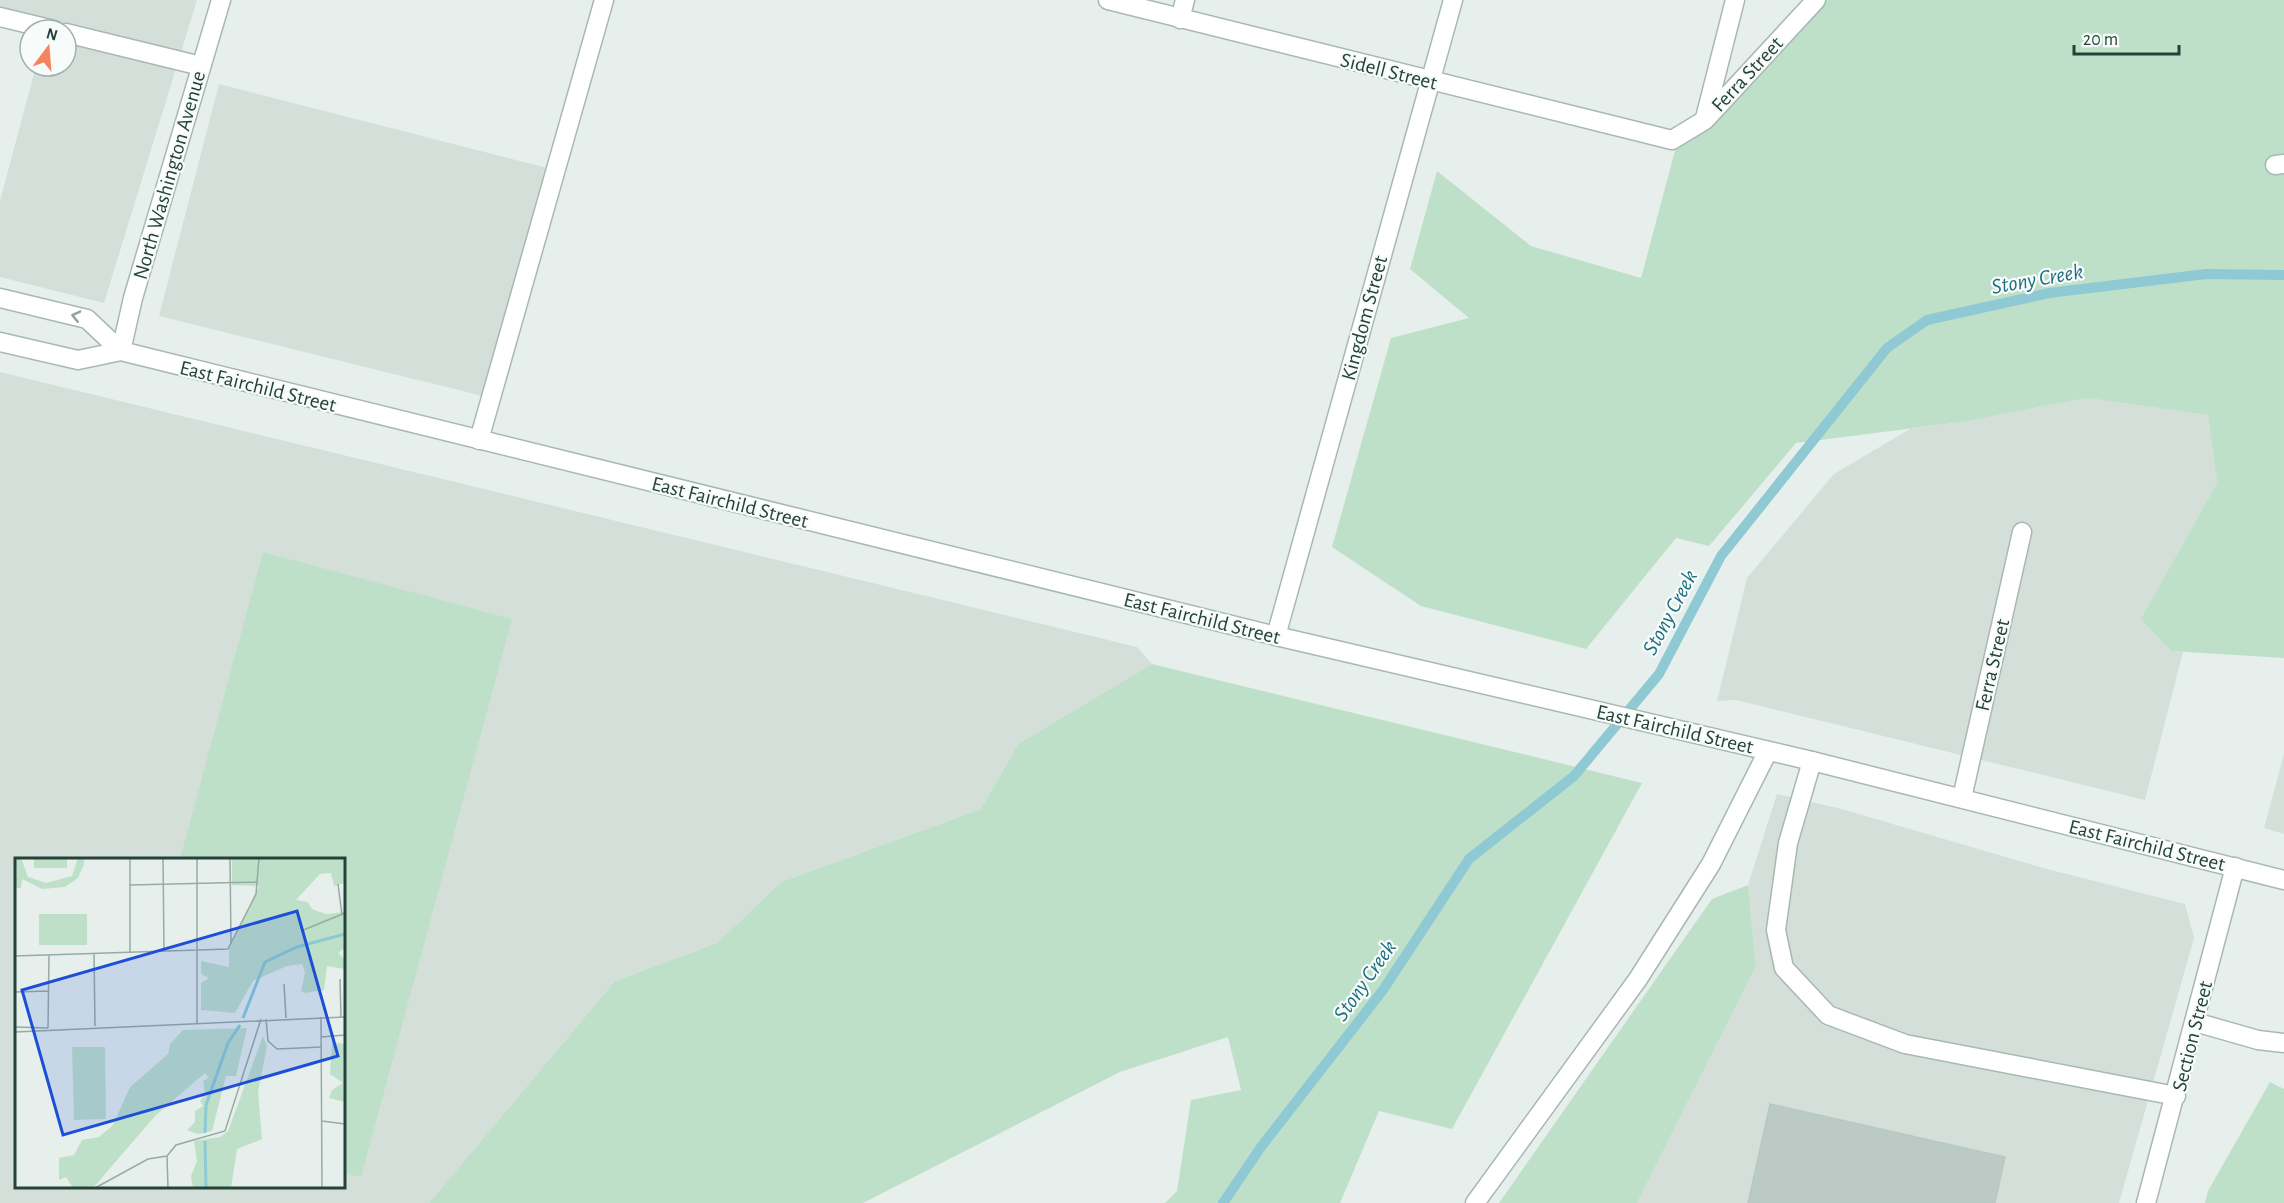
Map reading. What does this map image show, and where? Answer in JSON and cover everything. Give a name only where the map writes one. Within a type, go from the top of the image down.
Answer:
[{"type":"street","name":"North Washington Avenue","points":[[121,351],[133,298],[221,0]]},
{"type":"street","points":[[479,440],[604,0]]},
{"type":"street","name":"Sidell Street","points":[[1108,0],[1672,140]]},
{"type":"street","points":[[1180,19],[1185,0]]},
{"type":"street","name":"Kingdom Street","points":[[1276,636],[1452,0]]},
{"type":"street","points":[[1705,120],[1735,0]]},
{"type":"street","name":"Ferra Street","points":[[1672,140],[1705,120],[1816,0]]},
{"type":"street","points":[[0,17],[18,21]]},
{"type":"street","points":[[78,36],[201,66]]},
{"type":"street","name":"East Fairchild Street","points":[[0,298],[87,319],[121,351]]},
{"type":"street","name":"East Fairchild Street","points":[[0,342],[78,360],[121,351],[1276,636],[1812,761],[2284,880]]},
{"type":"street","name":"Ferra Street","points":[[1962,798],[2022,532]]},
{"type":"street","points":[[1475,1203],[1638,979],[1711,864],[1768,751]]},
{"type":"street","points":[[1812,761],[1788,843],[1776,930],[1784,968],[1828,1015],[1905,1044],[2176,1096]]},
{"type":"street","name":"Section Street","points":[[2146,1203],[2235,867]]},
{"type":"street","points":[[2195,1022],[2258,1040],[2284,1043]]},
{"type":"shaded area","points":[[0,0],[197,0],[104,303],[0,277],[0,201],[33,78],[78,78],[78,18],[18,18],[18,21],[0,17]]},
{"type":"shaded area","points":[[219,84],[555,170],[491,398],[159,316]]},
{"type":"shaded area","points":[[0,372],[1137,647],[1152,664],[1018,744],[981,809],[781,882],[717,943],[615,981],[429,1203],[0,1203]]},
{"type":"shaded area","points":[[2087,398],[2208,415],[2217,483],[2142,618],[2171,651],[2183,652],[2145,800],[1736,700],[1717,701],[1747,578],[1834,474],[1910,429],[1962,422]]},
{"type":"shaded area","points":[[2284,754],[2284,834],[2264,828]]},
{"type":"shaded area","points":[[1777,794],[1838,808],[2043,868],[2185,904],[2194,938],[2119,1203],[1637,1203],[1756,966],[1748,885]]},
{"type":"green space","points":[[1823,0],[2284,0],[2284,658],[2171,651],[2141,619],[2217,483],[2208,415],[2087,398],[1962,422],[1796,443],[1709,546],[1676,538],[1586,649],[1421,606],[1332,547],[1391,338],[1469,318],[1410,269],[1437,171],[1531,246],[1641,278],[1676,147]]},
{"type":"green space","points":[[263,552],[512,619],[361,1177],[345,1173],[345,858],[180,858]]},
{"type":"green space","points":[[1152,664],[1642,783],[1452,1129],[1379,1111],[1340,1203],[1165,1203],[1177,1191],[1191,1100],[1241,1090],[1228,1037],[1120,1072],[863,1203],[429,1203],[615,981],[717,943],[781,882],[981,809],[1018,744]]},
{"type":"green space","points":[[1748,885],[1756,966],[1637,1203],[1499,1203],[1712,899]]},
{"type":"green space","points":[[2270,1082],[2284,1089],[2284,1203],[2205,1203],[2208,1191]]},
{"type":"building","points":[[1770,1104],[2005,1157],[1995,1203],[1748,1203]]},
{"type":"waterway","name":"Stony Creek","points":[[1223,1203],[1261,1147],[1383,990],[1469,859],[1574,776],[1659,674],[1721,556],[1887,348],[1927,320],[2049,293],[2206,274],[2284,275]]}]
